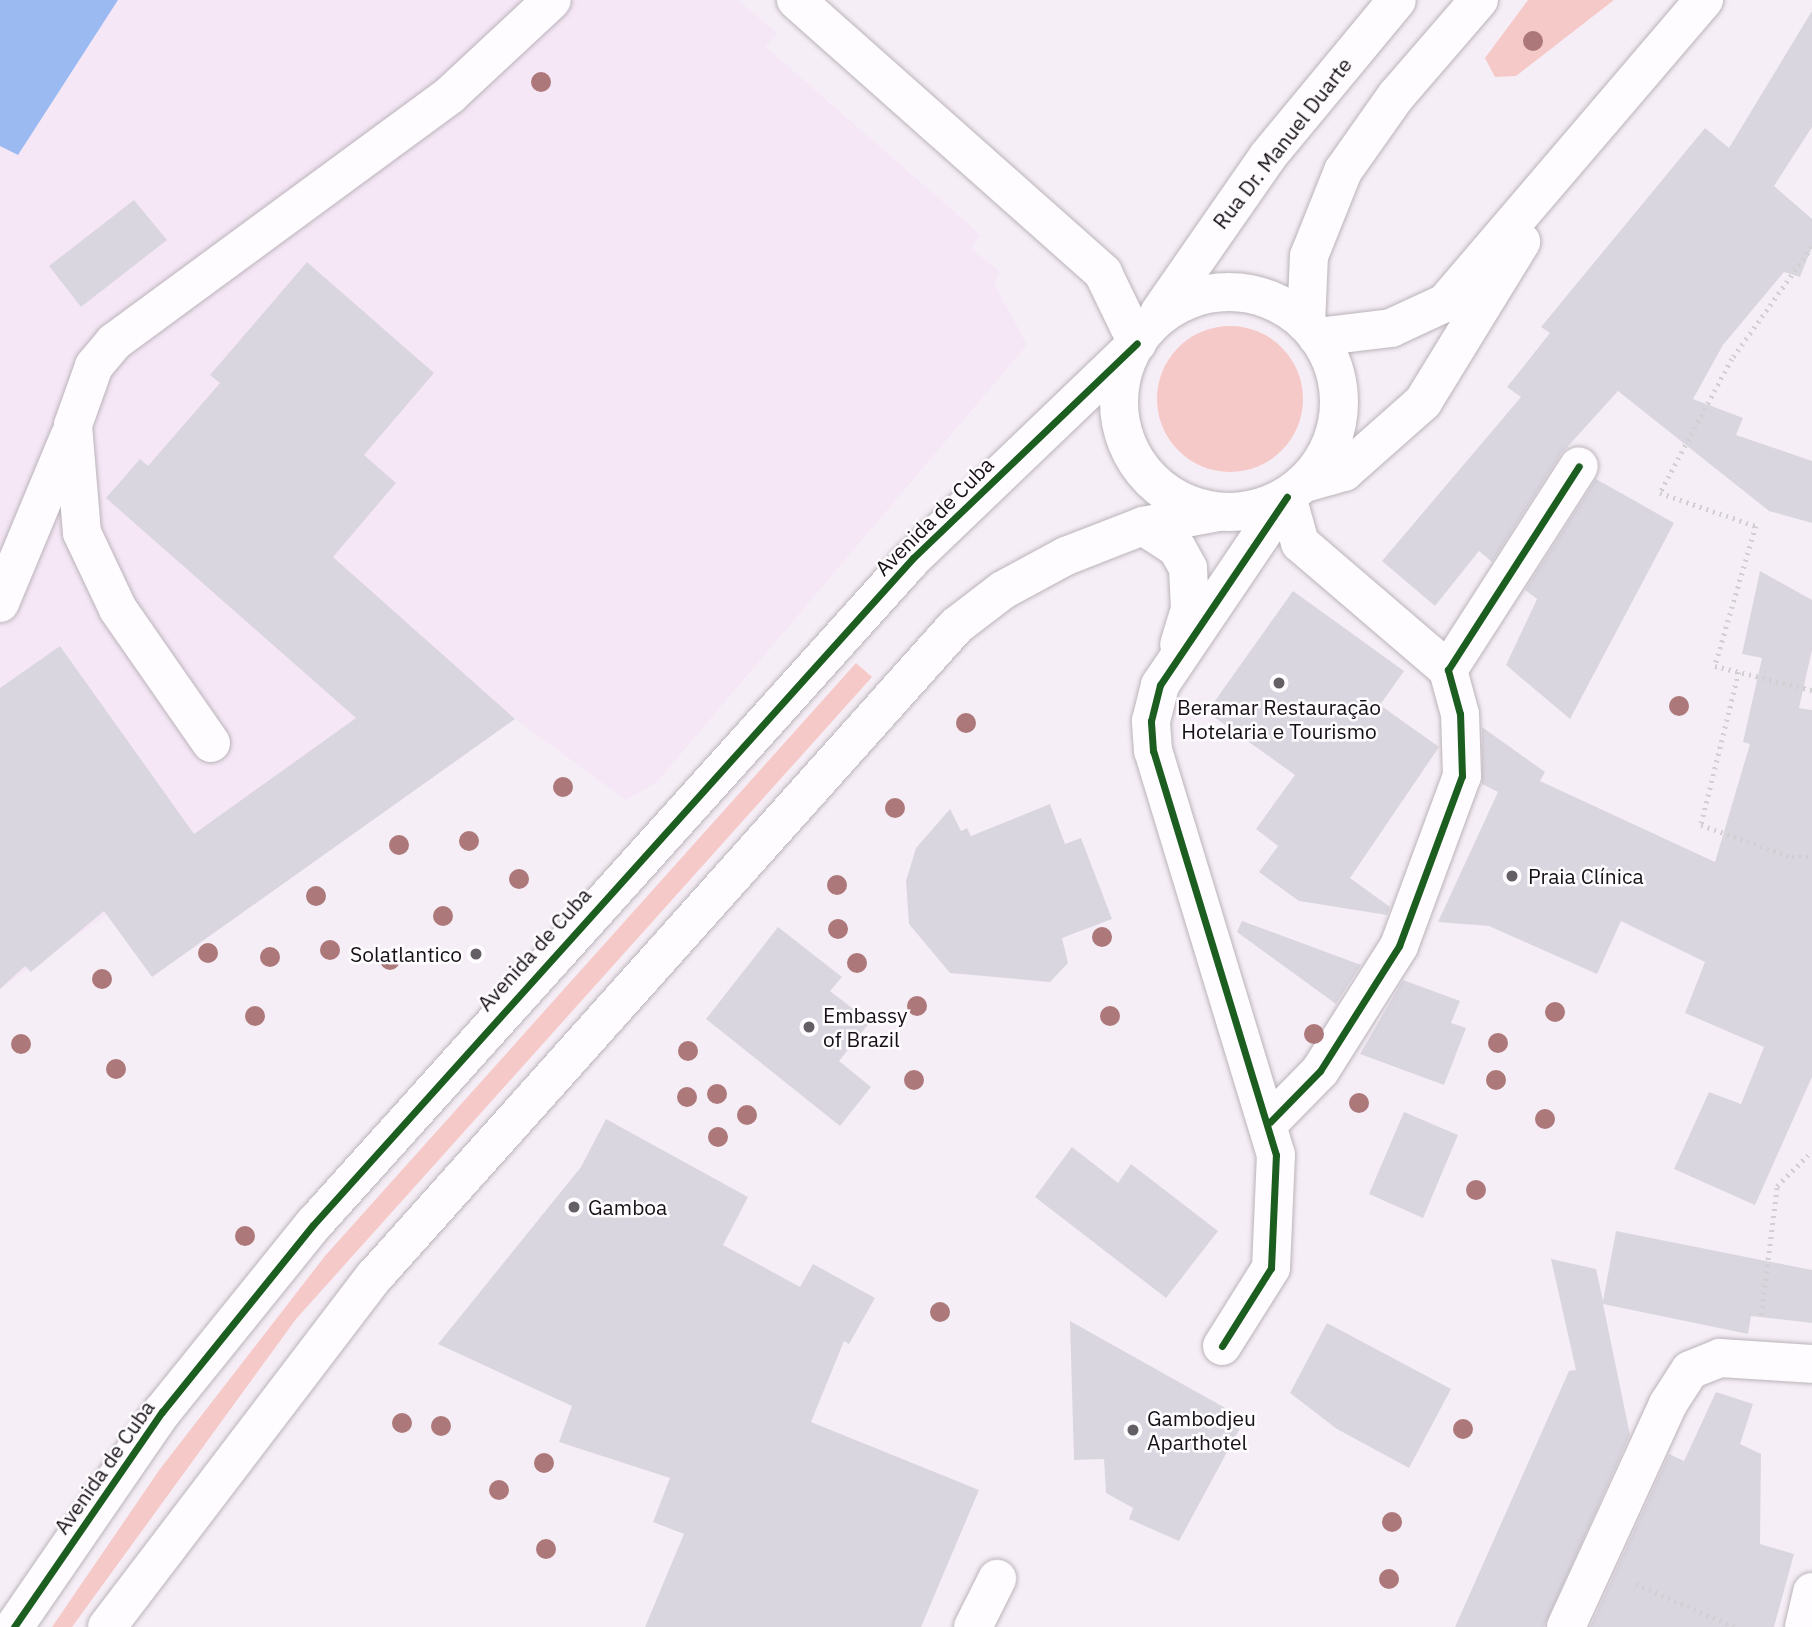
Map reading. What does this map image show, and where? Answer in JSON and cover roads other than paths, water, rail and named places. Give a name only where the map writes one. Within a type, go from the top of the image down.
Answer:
[{"type":"street","points":[[0,603],[73,425],[94,366],[114,342],[450,95],[552,0]]},
{"type":"street","points":[[796,0],[1103,272],[1144,334]]},
{"type":"street","name":"Rua Dr. Manuel Duarte","points":[[1144,334],[1268,156],[1397,0]]},
{"type":"street","points":[[1312,330],[1309,256],[1343,172],[1396,96],[1479,0]]},
{"type":"street","points":[[1312,330],[1391,328],[1445,303],[1558,175],[1627,82],[1704,0]]},
{"type":"street","points":[[107,1627],[374,1277],[895,687],[1003,590],[1143,526],[1218,512],[1264,508],[1296,490],[1343,472],[1423,402],[1487,304],[1558,175]]},
{"type":"street","points":[[1172,665],[1331,445],[1339,412],[1333,366],[1312,330],[1273,301],[1234,292],[1184,302],[1144,334],[1120,393],[1129,447],[1166,492],[1218,512]]},
{"type":"street","name":"Avenida de Cuba","points":[[14,1627],[162,1412],[322,1214],[914,558],[1144,334]]},
{"type":"street","points":[[73,425],[80,522],[95,568],[211,743]]},
{"type":"street","points":[[1448,670],[1579,466]]},
{"type":"street","points":[[1270,1122],[1351,1028],[1399,946],[1462,776],[1460,714],[1448,670],[1300,542],[1296,490]]},
{"type":"street","points":[[1143,526],[1177,548],[1188,568],[1190,609],[1151,721],[1153,751],[1270,1122],[1276,1155],[1275,1251],[1263,1284],[1222,1346]]},
{"type":"street","points":[[1566,1627],[1680,1383],[1690,1370],[1738,1358],[1812,1364]]},
{"type":"street","points":[[973,1627],[997,1579]]},
{"type":"street","points":[[1804,1627],[1812,1592]]},
{"type":"water","points":[[0,0],[118,0],[18,155],[0,146]]},
{"type":"place","name":"Beramar Restauração Hotelaria e Tourismo","points":[[1279,683]]},
{"type":"place","name":"Praia Clínica","points":[[1512,876]]},
{"type":"place","name":"Solatlantico","points":[[476,954]]},
{"type":"place","name":"Embassy of Brazil","points":[[809,1027]]},
{"type":"place","name":"Gamboa","points":[[574,1207]]},
{"type":"place","name":"Gambodjeu Aparthotel","points":[[1133,1430]]}]
